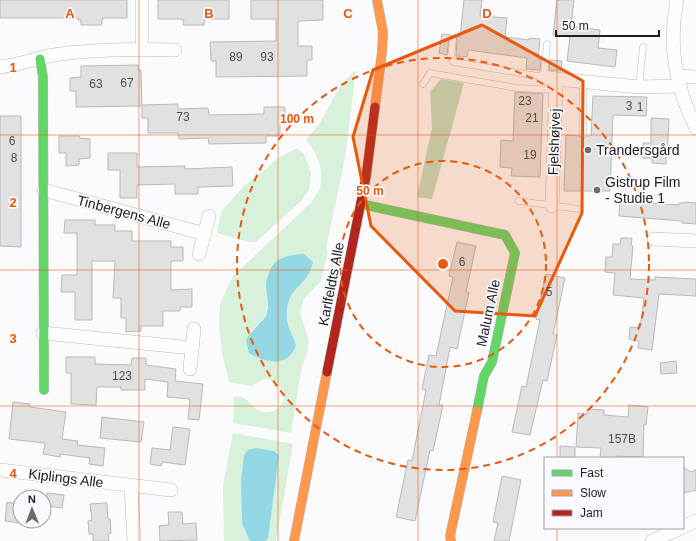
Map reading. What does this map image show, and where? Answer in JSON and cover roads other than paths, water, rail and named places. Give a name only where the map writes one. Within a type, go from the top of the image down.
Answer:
[{"type":"street","points":[[142,0],[142,49]]},
{"type":"street","name":"Karlfeldts Alle","points":[[294,541],[366,177],[382,63],[382,32],[377,0]]},
{"type":"street","points":[[677,0],[672,36],[674,57],[679,81],[690,116],[696,128]]},
{"type":"street","name":"Karlfeldts Alle","points":[[382,32],[388,4]]},
{"type":"street","points":[[0,67],[53,56],[103,49],[175,50]]},
{"type":"street","points":[[40,59],[43,78],[44,390]]},
{"type":"street","points":[[552,82],[583,81],[639,86],[679,81],[696,77]]},
{"type":"street","name":"Fjelshøjvej","points":[[552,82],[552,206]]},
{"type":"street","name":"Tinbergens Alle","points":[[44,190],[205,234]]},
{"type":"street","name":"Malum Alle","points":[[361,204],[505,235],[515,253],[492,362],[484,376],[450,536],[451,541]]},
{"type":"street","points":[[200,254],[210,216]]},
{"type":"street","points":[[654,238],[696,241]]},
{"type":"street","points":[[190,369],[194,329]]},
{"type":"street","points":[[43,333],[192,348]]},
{"type":"street","name":"Kiplings Alle","points":[[0,470],[172,490]]},
{"type":"street","points":[[132,486],[134,541]]},
{"type":"street","points":[[684,527],[696,521]]},
{"type":"street","points":[[652,541],[680,529]]},
{"type":"lane","points":[[453,39],[451,57],[453,62],[552,82]]},
{"type":"lane","points":[[547,44],[552,82]]},
{"type":"lane","points":[[639,86],[643,47]]},
{"type":"lane","points":[[423,84],[430,73],[517,88],[552,82]]},
{"type":"lane","points":[[583,81],[583,134]]},
{"type":"lane","points":[[518,201],[579,209]]},
{"type":"water","points":[[304,254],[313,262],[311,270],[291,296],[287,306],[287,322],[296,345],[288,357],[282,360],[269,361],[249,353],[246,340],[266,316],[268,304],[266,284],[270,270],[277,261],[286,256]]},
{"type":"water","points":[[256,448],[274,451],[279,456],[268,539],[265,541],[249,540],[242,523],[241,480],[244,455],[248,450]]},
{"type":"place","name":"Trandersgård","points":[[588,150]]},
{"type":"place","name":"Gistrup Film - Studie 1","points":[[597,190]]}]
